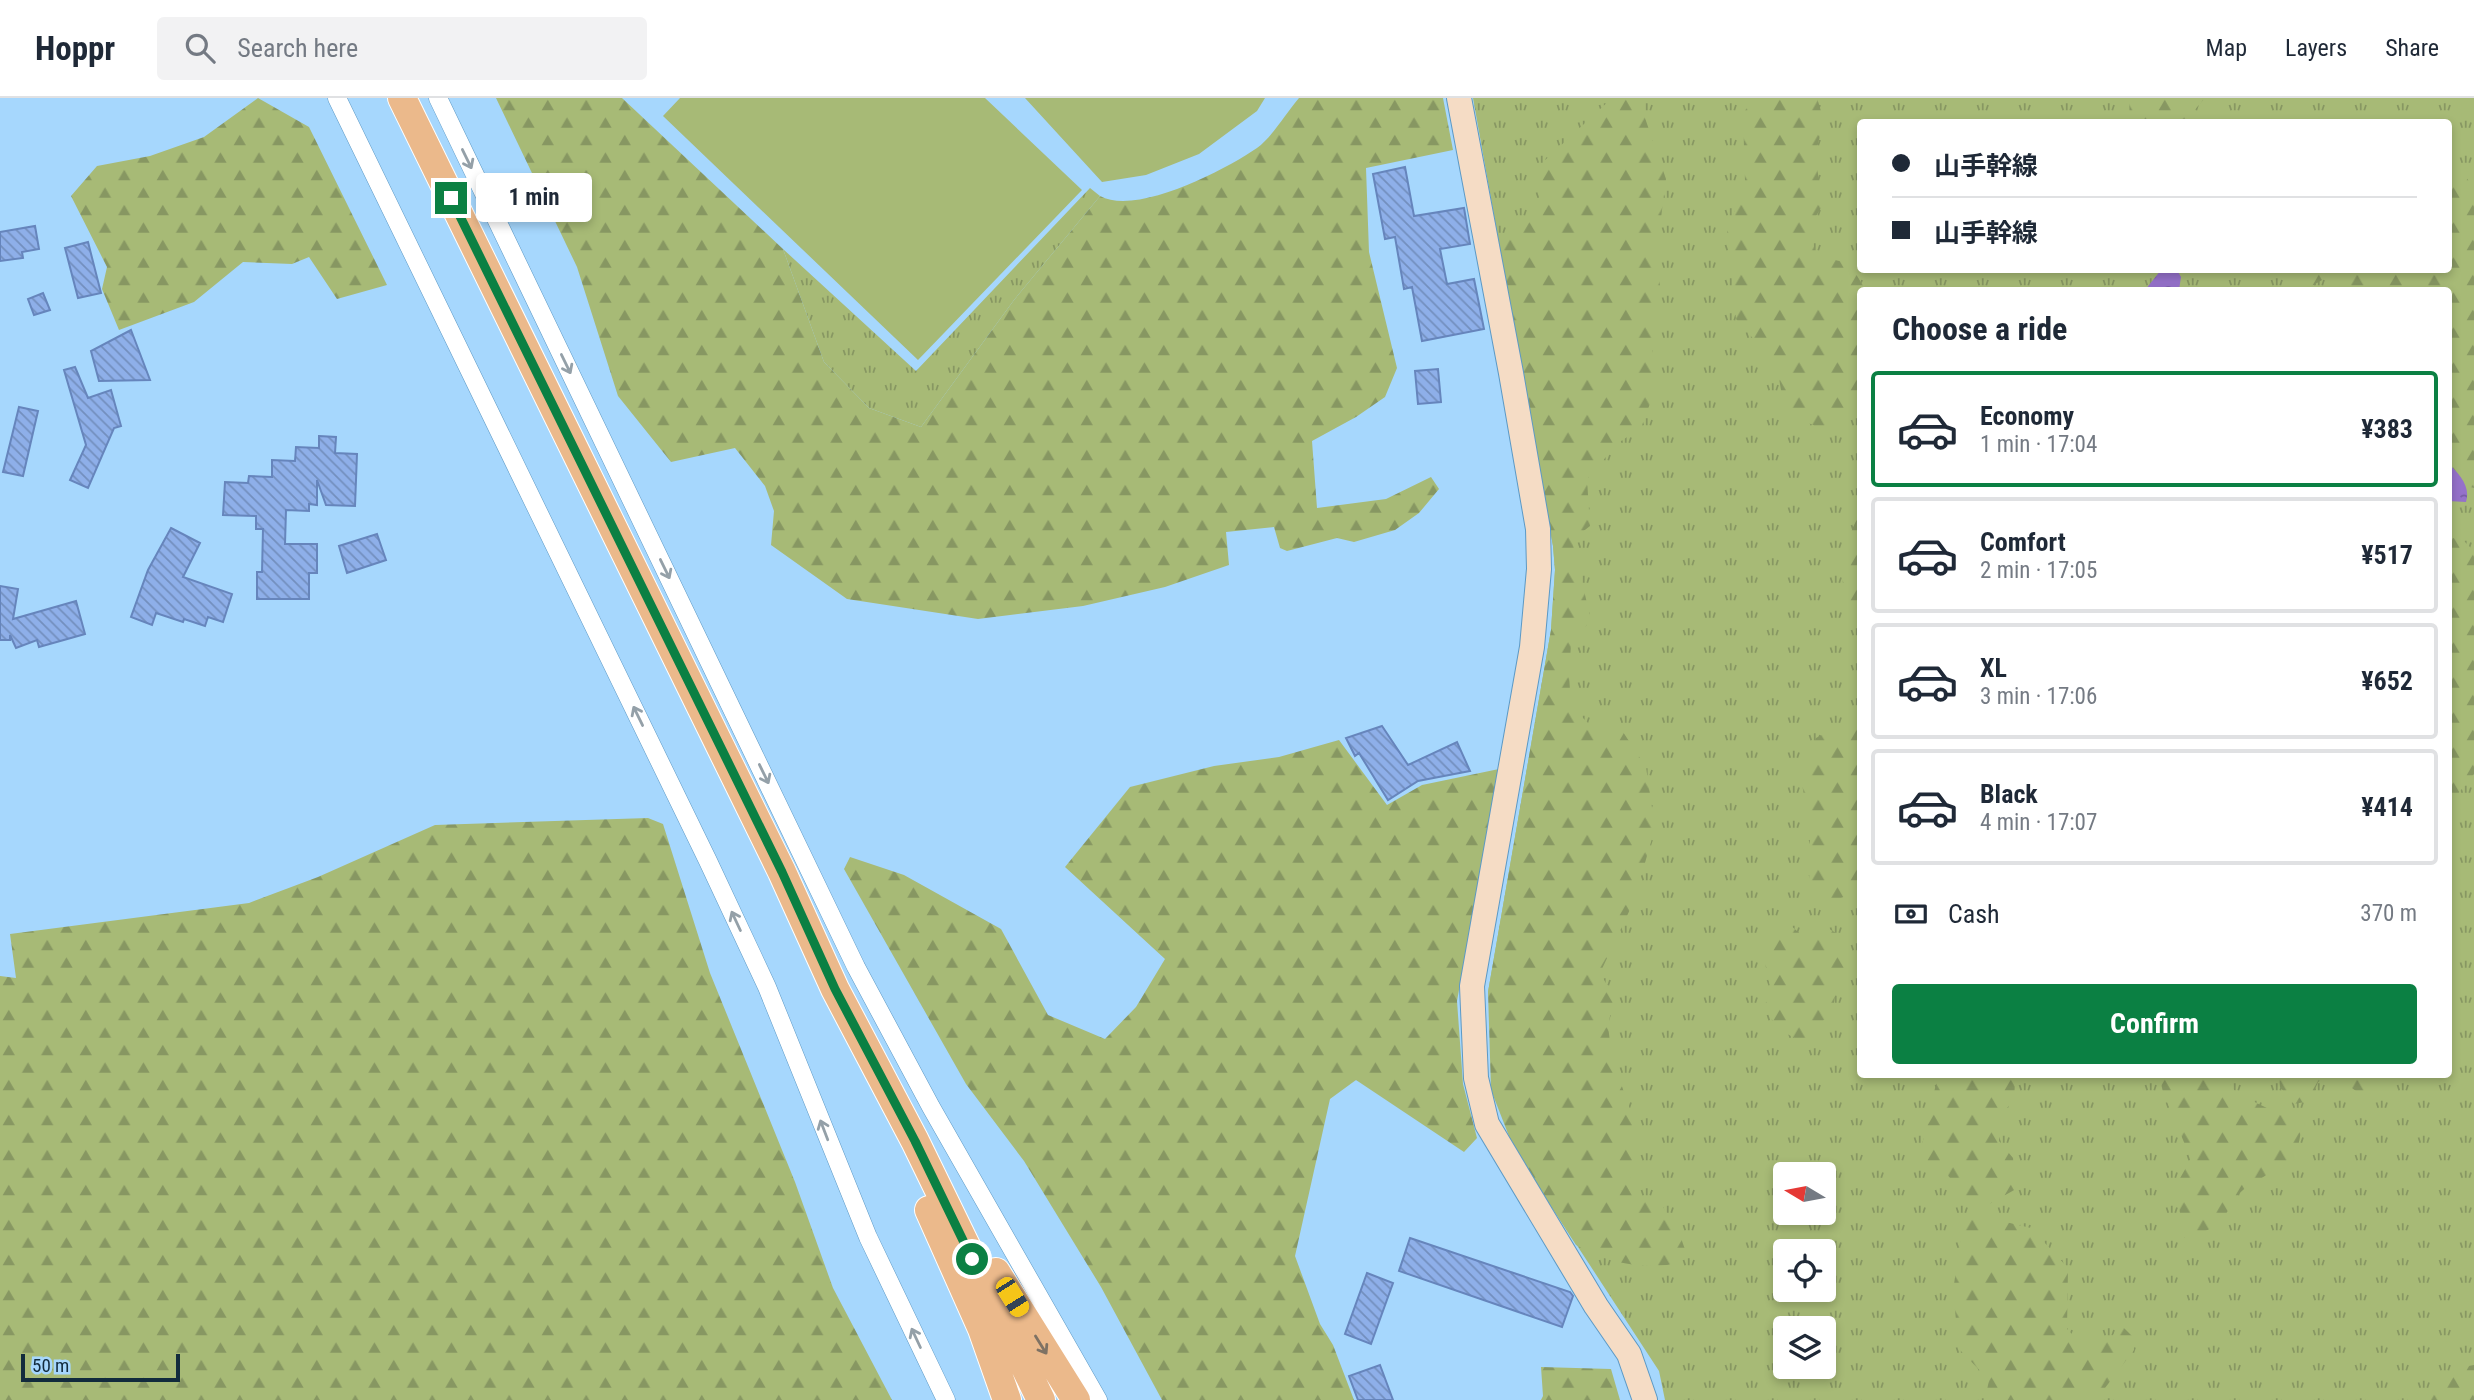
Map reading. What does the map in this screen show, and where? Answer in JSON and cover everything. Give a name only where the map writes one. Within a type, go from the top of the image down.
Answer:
[{"type":"main road","points":[[402,98],[782,872],[982,1329],[1007,1400]]},
{"type":"main road","points":[[835,989],[915,1141],[1041,1400]]},
{"type":"main road","points":[[915,1141],[1076,1400]]},
{"type":"street","points":[[337,98],[714,873],[767,987],[868,1237],[946,1400]]},
{"type":"street","points":[[438,98],[856,967],[931,1107],[1098,1400]]},
{"type":"street","points":[[1460,98],[1538,529],[1539,569],[1532,647],[1472,986],[1476,1078],[1487,1124],[1596,1306],[1629,1354],[1645,1400]]},
{"type":"green space","points":[[258,98],[309,127],[387,285],[337,299],[309,257],[292,264],[243,262],[194,302],[119,330],[102,289],[107,267],[71,196],[97,166],[150,156],[204,137]]},
{"type":"green space","points":[[496,98],[622,98],[783,249],[824,362],[869,408],[921,427],[1014,300],[1100,196],[1116,201],[1136,200],[1180,188],[1224,168],[1263,143],[1299,98],[1443,98],[1453,150],[1366,168],[1369,252],[1397,368],[1385,397],[1356,417],[1312,441],[1317,508],[1386,499],[1431,477],[1439,489],[1419,513],[1395,530],[1354,542],[1337,538],[1287,551],[1280,548],[1274,527],[1226,532],[1229,565],[1165,587],[1083,606],[978,619],[847,599],[771,545],[774,511],[765,486],[735,448],[671,462],[618,396],[577,267]]},
{"type":"green space","points":[[680,98],[985,98],[1082,190],[918,360],[663,116]]},
{"type":"green space","points":[[1025,98],[1265,98],[1257,111],[1199,154],[1146,175],[1102,182]]},
{"type":"green space","points":[[1473,98],[2474,98],[2474,1400],[1665,1400],[1659,1371],[1514,1149],[1488,992],[1551,630],[1555,570],[1553,546]]},
{"type":"green space","points":[[1612,98],[1645,98],[1645,118],[1666,179],[1657,249],[1660,286],[1652,356],[1655,390],[1641,428],[1618,443],[1587,479],[1590,526],[1572,540],[1591,620],[1571,644],[1569,675],[1571,706],[1595,730],[1623,732],[1646,767],[1655,828],[1634,901],[1600,973],[1614,997],[1608,1026],[1612,1058],[1638,1132],[1636,1171],[1626,1184],[1634,1199],[1657,1196],[1687,1255],[1672,1264],[1656,1266],[1620,1262],[1576,1245],[1514,1149],[1491,1090],[1488,992],[1551,630],[1555,570],[1499,243],[1523,226],[1535,210],[1543,162]]},
{"type":"green space","points":[[1753,98],[1817,98],[1824,121],[1815,155],[1823,205],[1811,224],[1815,256],[1849,263],[1864,287],[1857,287],[1857,391],[1834,430],[1821,428],[1785,414],[1777,366],[1736,319],[1727,232],[1745,181],[1743,114]]},
{"type":"green space","points":[[2129,98],[2205,98],[2190,119],[2130,119]]},
{"type":"green space","points":[[2457,163],[2470,183],[2474,184],[2474,488],[2467,486],[2452,468],[2452,287],[2346,287],[2352,273],[2452,273],[2452,165]]},
{"type":"green space","points":[[1090,188],[1100,196],[1014,300],[921,427],[869,408],[824,362],[783,249],[916,371]]},
{"type":"green space","points":[[2282,273],[2334,273],[2310,287],[2293,282]]},
{"type":"green space","points":[[1857,519],[1857,605],[1846,598],[1843,588],[1843,566],[1851,532]]},
{"type":"green space","points":[[2452,537],[2465,542],[2474,551],[2474,774],[2452,801]]},
{"type":"green space","points":[[1842,724],[1857,727],[1857,892],[1830,902],[1820,891],[1809,888],[1810,831],[1801,778],[1816,738]]},
{"type":"green space","points":[[1339,740],[1387,805],[1422,785],[1499,769],[1457,1001],[1463,1084],[1477,1138],[1464,1152],[1356,1080],[1330,1099],[1295,1256],[1320,1324],[1333,1345],[1354,1400],[1162,1400],[1101,1287],[1024,1161],[966,1084],[844,869],[850,857],[904,875],[1001,929],[1048,1015],[1105,1039],[1136,1007],[1165,959],[1065,867],[1130,787],[1214,766],[1279,757]]},
{"type":"green space","points":[[648,818],[663,824],[710,973],[795,1182],[833,1288],[892,1400],[0,1400],[0,976],[16,978],[10,934],[249,903],[318,877],[435,825]]},
{"type":"green space","points":[[1782,918],[1812,944],[1818,930],[1829,929],[1847,939],[1849,966],[1836,991],[1832,1014],[1816,1026],[1803,1041],[1780,1029],[1764,1007],[1771,991],[1762,949],[1776,922]]},
{"type":"green space","points":[[1937,1078],[2012,1078],[2015,1082],[2014,1100],[2001,1115],[1999,1141],[2013,1158],[2016,1189],[1984,1207],[1970,1203],[1946,1173],[1939,1176],[1925,1169],[1922,1145]]},
{"type":"green space","points":[[2160,1078],[2226,1078],[2236,1093],[2300,1124],[2297,1148],[2291,1157],[2243,1190],[2217,1225],[2185,1238],[2175,1230],[2180,1213],[2175,1187],[2191,1159]]},
{"type":"green space","points":[[2279,1078],[2324,1078],[2318,1082],[2310,1101],[2294,1104],[2280,1087]]},
{"type":"green space","points":[[2334,1078],[2396,1078],[2390,1087],[2376,1097],[2356,1091]]},
{"type":"green space","points":[[1976,1215],[2031,1228],[2068,1268],[2067,1329],[2081,1343],[2105,1343],[2122,1326],[2133,1337],[2134,1350],[2105,1388],[2081,1389],[2081,1400],[1985,1400],[1989,1380],[1959,1349],[1953,1291],[1962,1230]]},
{"type":"green space","points":[[2474,1365],[2474,1400],[2415,1400],[2435,1393],[2460,1369]]},
{"type":"green space","points":[[1541,1367],[1611,1369],[1620,1400],[1541,1400]]},
{"type":"water","points":[[2159,273],[2179,273],[2181,277],[2179,287],[2147,287]]},
{"type":"water","points":[[2452,467],[2465,486],[2466,502],[2452,501]]},
{"type":"building","points":[[1405,167],[1414,216],[1464,208],[1470,244],[1440,249],[1447,284],[1474,279],[1484,329],[1422,341],[1412,287],[1404,289],[1395,237],[1385,239],[1373,174]]},
{"type":"building","points":[[35,226],[39,249],[22,252],[23,258],[0,261],[0,232]]},
{"type":"building","points":[[88,242],[101,293],[78,298],[65,248]]},
{"type":"building","points":[[43,293],[50,310],[34,315],[28,299]]},
{"type":"building","points":[[131,330],[150,380],[99,381],[91,351]]},
{"type":"building","points":[[75,367],[88,398],[111,390],[121,426],[114,428],[88,488],[70,480],[86,445],[64,370]]},
{"type":"building","points":[[1438,369],[1441,402],[1418,404],[1415,371]]},
{"type":"building","points":[[19,407],[38,411],[23,476],[3,472]]},
{"type":"building","points":[[319,436],[336,437],[335,453],[357,454],[355,506],[326,505],[317,480],[317,505],[309,504],[309,511],[286,510],[285,544],[317,544],[317,573],[309,573],[309,599],[257,599],[257,572],[262,572],[263,529],[256,529],[256,516],[223,515],[225,482],[248,483],[249,476],[272,477],[272,460],[295,461],[296,447],[319,448]]},
{"type":"building","points":[[171,528],[200,543],[183,577],[232,594],[223,622],[208,617],[205,626],[156,613],[152,625],[131,617],[148,570]]},
{"type":"building","points":[[377,534],[386,560],[347,573],[339,546]]},
{"type":"building","points":[[0,586],[18,589],[13,619],[76,601],[85,634],[39,647],[37,640],[16,648],[10,635],[10,640],[0,640]]},
{"type":"building","points":[[1382,726],[1408,765],[1457,742],[1470,771],[1418,781],[1388,800],[1359,753],[1355,756],[1346,738]]},
{"type":"building","points":[[1410,1238],[1570,1292],[1573,1296],[1562,1327],[1399,1271]]},
{"type":"building","points":[[1367,1273],[1393,1283],[1371,1344],[1345,1334]]},
{"type":"building","points":[[1380,1365],[1393,1400],[1358,1400],[1349,1376]]},
{"type":"route","points":[[451,198],[782,872],[835,989],[915,1141],[972,1259]]}]
